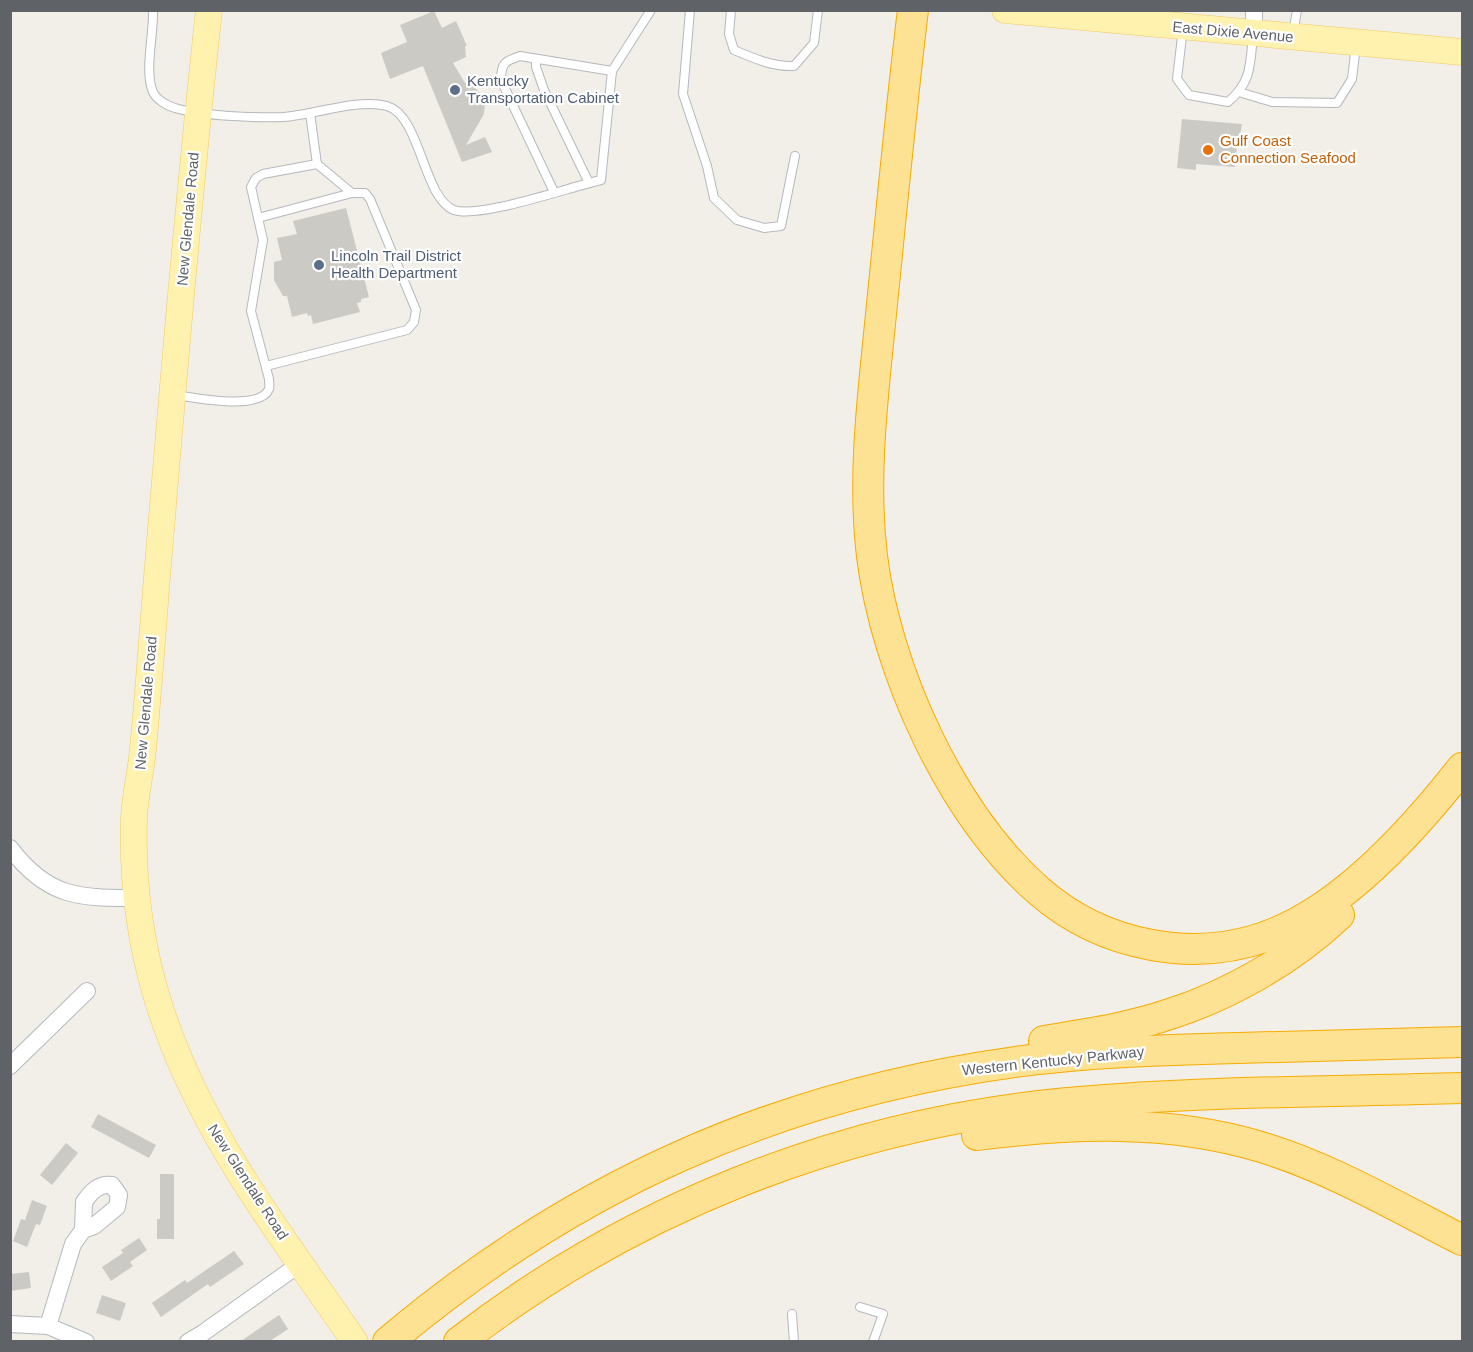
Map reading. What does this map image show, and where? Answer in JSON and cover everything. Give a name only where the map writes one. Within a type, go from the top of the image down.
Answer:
[{"type":"highway","points":[[913,10],[870,434],[869,515],[872,555],[888,633],[913,705],[947,772],[988,836],[1040,892],[1102,931],[1137,942],[1172,948],[1207,949],[1241,944],[1274,934],[1304,919],[1333,900],[1360,878],[1413,825],[1440,797],[1462,768]]},
{"type":"highway","points":[[605,1192],[632,1174],[710,1137],[824,1092],[941,1061],[1132,1025],[1196,1005],[1238,986],[1302,946],[1346,909],[1387,867],[1462,776]]},
{"type":"highway","name":"Western Kentucky Parkway","points":[[388,1341],[425,1311],[512,1248],[605,1192],[702,1145],[794,1112],[856,1093],[962,1070],[1017,1062],[1120,1053],[1462,1042]]},
{"type":"highway","points":[[459,1341],[543,1283],[661,1216],[722,1189],[808,1156],[863,1140],[930,1124],[1000,1112],[1082,1102],[1166,1097],[1462,1088]]},
{"type":"highway","points":[[722,1189],[812,1164],[902,1145],[993,1133],[1073,1126],[1130,1125],[1174,1128],[1262,1147],[1304,1163],[1462,1240]]},
{"type":"main road","name":"New Glendale Road","points":[[209,10],[172,395],[143,752],[134,816],[137,898],[156,994],[184,1071],[221,1144],[353,1339]]},
{"type":"main road","name":"East Dixie Avenue","points":[[1005,10],[1183,28],[1254,22],[1292,38],[1462,52]]},
{"type":"street","points":[[10,848],[31,873],[67,893],[97,898],[137,898]]},
{"type":"street","points":[[10,1066],[87,991]]},
{"type":"street","points":[[48,1326],[73,1244],[83,1230]]},
{"type":"street","points":[[188,1341],[203,1333],[301,1263]]},
{"type":"street","points":[[10,1324],[48,1326],[86,1341]]},
{"type":"lane","points":[[153,10],[150,68],[153,92],[157,98],[173,108],[258,117],[310,113],[368,104],[390,107],[399,112],[440,198],[454,210],[484,212],[601,180],[612,70],[651,10]]},
{"type":"lane","points":[[690,10],[683,94],[707,166],[714,198],[737,220],[764,228],[782,226],[795,156]]},
{"type":"lane","points":[[731,10],[729,34],[734,50],[781,66],[794,66],[814,43],[818,10]]},
{"type":"lane","points":[[1292,38],[1297,10]]},
{"type":"lane","points":[[1183,28],[1177,80],[1189,95],[1228,102],[1239,92],[1248,78],[1254,22]]},
{"type":"lane","points":[[1239,92],[1272,102],[1337,103],[1352,80],[1356,42]]},
{"type":"lane","points":[[554,192],[501,81],[501,69],[507,61],[520,56],[612,70]]},
{"type":"lane","points":[[536,58],[536,68],[544,90],[589,183]]},
{"type":"lane","points":[[310,113],[317,164],[351,193]]},
{"type":"lane","points":[[172,395],[239,403],[263,396],[269,389],[266,366],[251,311],[263,240],[251,187],[256,178],[263,174],[317,164]]},
{"type":"lane","points":[[258,218],[351,193],[365,193],[370,199],[416,310],[414,322],[406,330],[266,366]]},
{"type":"lane","points":[[860,1307],[883,1314],[873,1341]]},
{"type":"lane","points":[[792,1314],[794,1341]]},
{"type":"building","name":"Kentucky Transportation Cabinet","points":[[434,11],[442,28],[456,21],[467,46],[465,46],[466,57],[453,63],[465,83],[471,80],[485,103],[484,114],[466,145],[485,137],[492,152],[462,162],[423,66],[390,79],[381,53],[407,42],[400,25]]},
{"type":"building","name":"Gulf Coast Connection Seafood","points":[[1182,119],[1242,124],[1240,136],[1238,136],[1235,167],[1196,164],[1196,170],[1177,168]]},
{"type":"building","name":"Lincoln Trail District Health Department","points":[[346,208],[369,297],[357,303],[360,312],[313,324],[311,315],[308,316],[307,313],[292,317],[287,296],[283,296],[274,280],[274,262],[282,260],[277,238],[297,234],[293,221]]},
{"type":"building","points":[[98,1114],[156,1145],[149,1158],[91,1127]]},
{"type":"building","points":[[66,1143],[78,1153],[52,1185],[40,1175]]},
{"type":"building","points":[[160,1174],[174,1174],[174,1239],[157,1239],[157,1219],[160,1219]]},
{"type":"building","points":[[32,1200],[47,1206],[40,1225],[36,1224],[27,1247],[13,1241],[21,1219],[25,1220]]},
{"type":"building","points":[[139,1238],[147,1250],[130,1262],[133,1266],[111,1281],[102,1267],[123,1253],[121,1250]]},
{"type":"building","points":[[234,1251],[244,1264],[210,1287],[208,1284],[161,1317],[152,1303],[185,1280],[187,1283]]},
{"type":"building","points":[[29,1272],[31,1288],[10,1291],[10,1274]]},
{"type":"building","points":[[102,1295],[126,1303],[120,1321],[96,1313]]},
{"type":"building","points":[[279,1315],[288,1329],[270,1341],[241,1341]]},
{"type":"place","name":"Kentucky Transportation Cabinet","points":[[455,90]]},
{"type":"place","name":"Gulf Coast Connection Seafood","points":[[1208,150]]},
{"type":"place","name":"Lincoln Trail District Health Department","points":[[319,265]]}]
